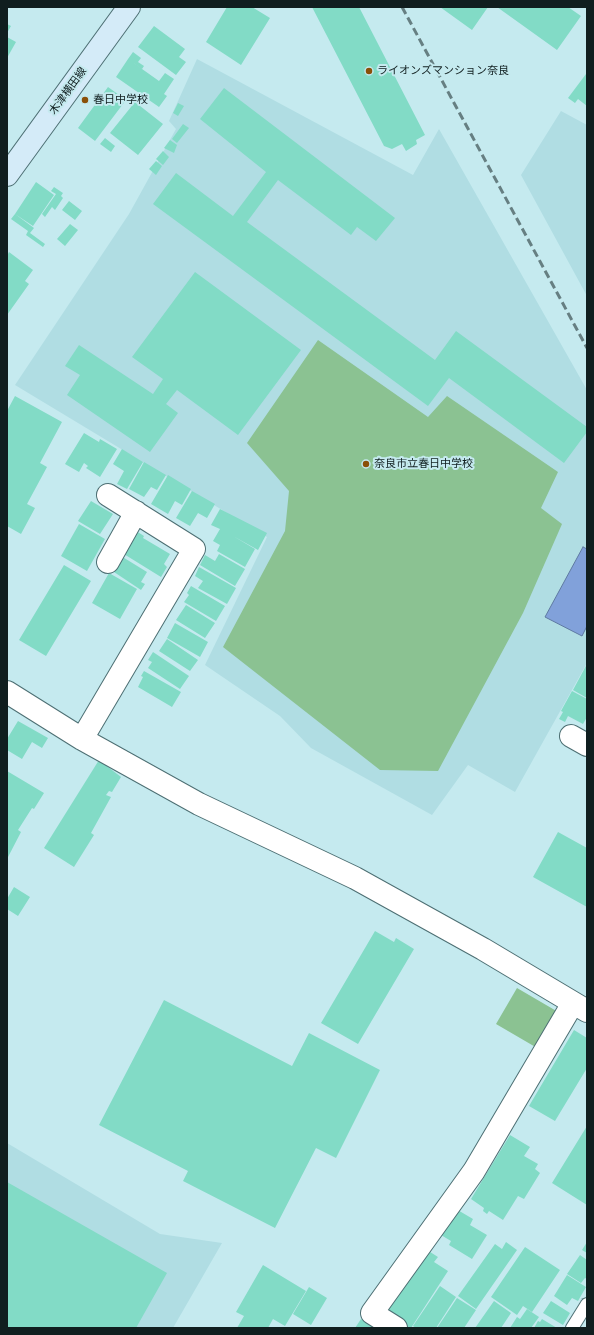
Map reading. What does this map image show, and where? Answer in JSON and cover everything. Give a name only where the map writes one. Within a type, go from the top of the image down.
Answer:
[{"type":"main road","name":"木津横田線","points":[[10,166],[129,7]]},
{"type":"street","points":[[82,739],[194,549],[108,495]]},
{"type":"street","points":[[108,562],[136,512]]},
{"type":"street","points":[[7,692],[82,739],[199,804],[355,878],[483,949],[580,1007],[474,1171],[372,1313],[396,1328]]},
{"type":"lane","points":[[572,1328],[587,1304]]},
{"type":"shaded area","name":"奈良市立春日中学校","points":[[197,59],[413,175],[439,129],[587,390],[587,663],[515,792],[468,765],[432,815],[311,748],[280,716],[205,665],[267,537],[15,385],[129,214],[176,129],[169,121]]},
{"type":"shaded area","points":[[561,111],[587,125],[587,296],[521,175]]},
{"type":"shaded area","points":[[7,1143],[160,1234],[222,1243],[173,1328],[7,1328]]},
{"type":"green space","points":[[318,340],[428,417],[447,396],[558,472],[541,508],[562,524],[523,613],[438,771],[380,770],[223,647],[285,531],[289,491],[247,443]]},
{"type":"green space","points":[[517,988],[565,1016],[544,1052],[496,1024]]},
{"type":"water","points":[[583,547],[587,549],[587,626],[582,636],[545,617]]},
{"type":"building","points":[[227,7],[252,7],[270,18],[241,65],[206,42]]},
{"type":"building","name":"ライオンズマンション奈良","points":[[312,7],[359,7],[425,135],[416,140],[417,144],[406,151],[402,144],[392,149],[384,146]]},
{"type":"building","points":[[440,7],[488,7],[472,30]]},
{"type":"building","points":[[497,7],[568,7],[581,16],[557,50]]},
{"type":"building","points":[[7,24],[11,26],[7,33]]},
{"type":"building","points":[[154,26],[185,49],[179,57],[186,62],[176,75],[138,47]]},
{"type":"building","points":[[7,37],[16,42],[7,58]]},
{"type":"building","points":[[133,52],[141,58],[138,62],[144,66],[142,69],[128,59]]},
{"type":"building","points":[[128,59],[159,81],[165,73],[174,79],[164,94],[167,96],[159,107],[116,77]]},
{"type":"building","points":[[586,74],[587,106],[578,99],[575,103],[568,98]]},
{"type":"building","points":[[108,87],[126,100],[95,141],[78,128]]},
{"type":"building","points":[[224,88],[395,218],[376,241],[357,227],[351,235],[278,180],[247,222],[435,360],[456,331],[587,427],[587,432],[564,463],[449,378],[428,406],[153,204],[176,173],[233,216],[266,172],[200,119]]},
{"type":"building","points":[[135,102],[163,124],[138,155],[110,133]]},
{"type":"building","points":[[178,103],[184,106],[178,116],[173,113]]},
{"type":"building","points":[[183,124],[189,128],[177,143],[172,139]]},
{"type":"building","points":[[105,138],[115,146],[111,152],[100,144]]},
{"type":"building","points":[[170,140],[177,145],[174,153],[164,148]]},
{"type":"building","points":[[163,151],[169,157],[163,165],[156,159]]},
{"type":"building","points":[[156,161],[162,166],[156,175],[149,169]]},
{"type":"building","points":[[36,182],[54,195],[33,226],[15,214]]},
{"type":"building","points":[[54,187],[63,193],[61,196],[63,198],[55,210],[52,207],[45,217],[42,214],[56,194],[51,191]]},
{"type":"building","points":[[69,201],[82,211],[75,220],[62,210]]},
{"type":"building","points":[[15,214],[34,228],[30,233],[45,244],[43,247],[26,235],[28,231],[11,219]]},
{"type":"building","points":[[70,224],[78,230],[65,246],[57,239]]},
{"type":"building","points":[[9,252],[33,270],[25,281],[29,284],[7,315],[7,256]]},
{"type":"building","points":[[195,272],[301,350],[238,435],[177,390],[166,404],[178,413],[150,452],[67,395],[80,375],[65,366],[79,345],[153,394],[163,379],[132,357]]},
{"type":"building","points":[[15,396],[62,422],[40,463],[47,467],[27,504],[35,508],[21,534],[7,526],[7,411]]},
{"type":"building","points":[[84,433],[99,442],[100,439],[117,449],[100,477],[86,468],[88,466],[84,463],[79,472],[65,464]]},
{"type":"building","points":[[122,449],[143,462],[127,489],[117,484],[124,471],[113,464]]},
{"type":"building","points":[[144,462],[166,475],[157,490],[151,487],[144,497],[129,489]]},
{"type":"building","points":[[168,475],[191,489],[182,505],[175,501],[168,514],[151,504]]},
{"type":"building","points":[[192,491],[215,504],[207,518],[198,513],[190,526],[176,518]]},
{"type":"building","points":[[91,501],[113,514],[100,534],[78,521]]},
{"type":"building","points":[[220,509],[267,533],[258,550],[233,536],[255,549],[245,567],[217,551],[220,545],[213,541],[220,529],[211,525]]},
{"type":"building","points":[[79,524],[105,539],[87,571],[61,556]]},
{"type":"building","points":[[133,529],[144,536],[143,538],[170,554],[164,564],[167,567],[161,577],[119,551]]},
{"type":"building","points":[[219,554],[245,569],[235,586],[200,565],[205,555],[215,561]]},
{"type":"building","points":[[121,556],[147,572],[141,582],[145,584],[141,590],[111,570]]},
{"type":"building","points":[[64,565],[91,581],[46,656],[19,640]]},
{"type":"building","points":[[199,567],[236,588],[227,604],[198,588],[203,581],[195,576]]},
{"type":"building","points":[[109,573],[137,589],[120,619],[92,603]]},
{"type":"building","points":[[191,586],[225,606],[216,621],[184,602],[189,595],[187,593]]},
{"type":"building","points":[[186,605],[215,623],[205,638],[176,620]]},
{"type":"building","points":[[175,623],[208,642],[200,657],[167,638]]},
{"type":"building","points":[[167,639],[198,660],[190,671],[159,651]]},
{"type":"building","points":[[153,652],[189,676],[180,689],[148,668],[152,662],[148,660]]},
{"type":"building","points":[[587,664],[587,698],[573,690]]},
{"type":"building","points":[[144,671],[181,692],[172,707],[138,687]]},
{"type":"building","points":[[572,691],[587,699],[587,717],[583,724],[568,716],[565,722],[559,719],[563,712],[561,711]]},
{"type":"building","points":[[18,721],[48,738],[42,748],[32,742],[22,759],[7,750],[7,739]]},
{"type":"building","points":[[99,760],[121,777],[112,792],[109,791],[106,795],[111,797],[91,833],[94,835],[74,867],[44,848]]},
{"type":"building","points":[[7,771],[44,793],[18,830],[21,832],[7,859]]},
{"type":"building","points":[[558,832],[587,848],[587,907],[533,877]]},
{"type":"building","points":[[14,887],[30,897],[18,916],[7,909],[7,899]]},
{"type":"building","points":[[375,931],[394,942],[396,938],[414,949],[358,1044],[321,1023]]},
{"type":"building","points":[[164,1000],[292,1066],[309,1033],[380,1070],[336,1158],[316,1148],[275,1228],[183,1181],[188,1171],[99,1125]]},
{"type":"building","points":[[574,1030],[587,1038],[587,1068],[555,1121],[529,1106]]},
{"type":"building","points":[[587,1126],[587,1205],[552,1183]]},
{"type":"building","points":[[510,1135],[530,1147],[524,1156],[538,1164],[535,1169],[540,1173],[524,1199],[518,1196],[503,1220],[489,1211],[487,1214],[483,1211],[484,1208],[471,1199]]},
{"type":"building","points":[[7,1182],[167,1273],[136,1328],[7,1328]]},
{"type":"building","points":[[456,1209],[473,1219],[470,1225],[487,1235],[472,1259],[449,1245],[451,1241],[441,1235]]},
{"type":"building","points":[[506,1242],[517,1250],[476,1309],[458,1296],[495,1244],[502,1249]]},
{"type":"building","points":[[587,1242],[587,1253],[582,1250]]},
{"type":"building","points":[[525,1247],[560,1270],[532,1312],[523,1306],[517,1315],[491,1297]]},
{"type":"building","points":[[427,1250],[438,1257],[434,1262],[448,1271],[411,1328],[409,1328],[386,1313]]},
{"type":"building","points":[[580,1255],[587,1260],[587,1279],[585,1278],[581,1283],[567,1274]]},
{"type":"building","points":[[263,1265],[306,1291],[285,1326],[273,1319],[268,1328],[237,1328],[244,1316],[236,1312]]},
{"type":"building","points":[[567,1275],[586,1287],[578,1301],[572,1298],[567,1305],[554,1296]]},
{"type":"building","points":[[440,1286],[456,1297],[436,1328],[416,1328],[413,1326]]},
{"type":"building","points":[[309,1287],[327,1298],[311,1325],[293,1314]]},
{"type":"building","points":[[457,1298],[476,1310],[464,1328],[437,1328]]},
{"type":"building","points":[[494,1301],[511,1313],[501,1328],[475,1328]]},
{"type":"building","points":[[551,1301],[570,1313],[563,1325],[543,1313]]},
{"type":"building","points":[[527,1309],[539,1317],[531,1328],[510,1328],[517,1317],[520,1319]]},
{"type":"building","points":[[361,1319],[377,1328],[355,1328]]},
{"type":"building","points":[[542,1319],[557,1328],[534,1328],[538,1321],[540,1322]]},
{"type":"railway","points":[[402,7],[587,348]]},
{"type":"place","name":"ライオンズマンション奈良","points":[[369,71]]},
{"type":"place","name":"春日中学校","points":[[85,100]]},
{"type":"place","name":"奈良市立春日中学校","points":[[366,464]]}]
